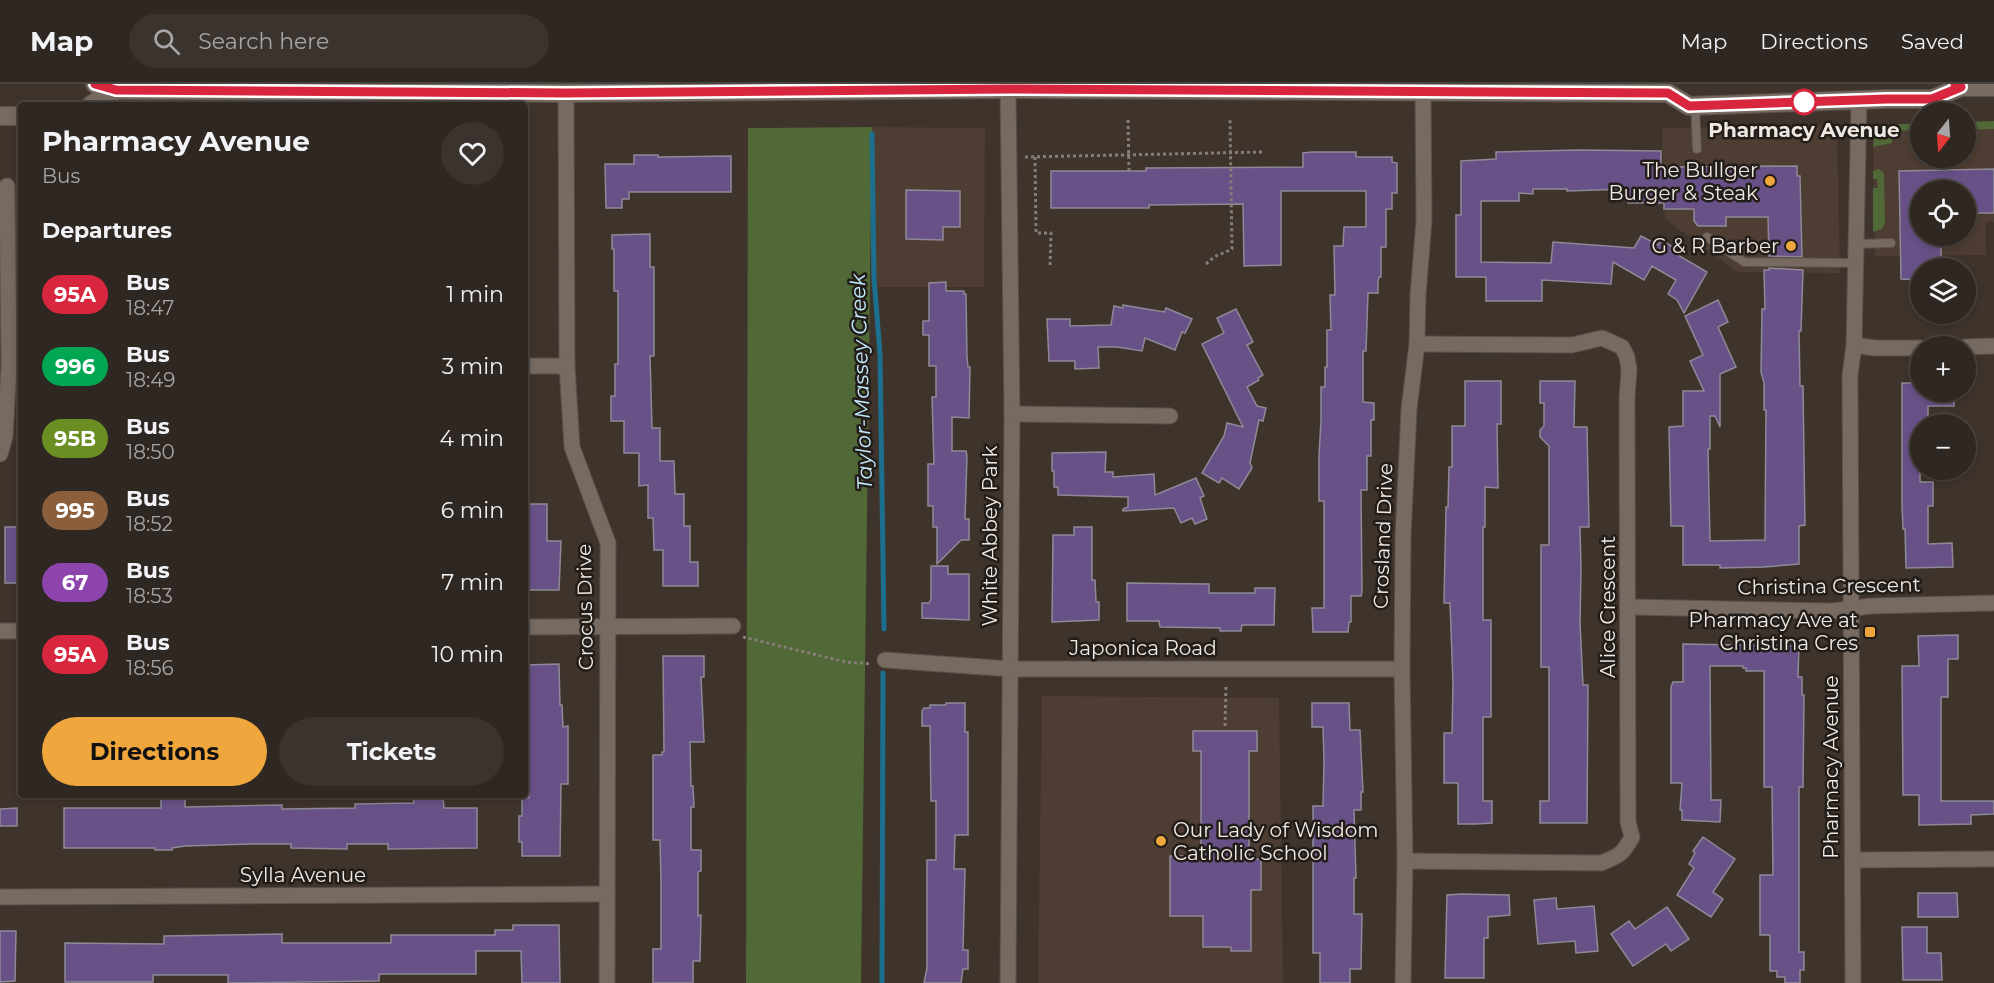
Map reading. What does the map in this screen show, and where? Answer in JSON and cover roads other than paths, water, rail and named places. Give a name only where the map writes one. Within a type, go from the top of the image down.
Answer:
[{"type":"main road","points":[[95,84],[116,87],[1336,88],[1423,91],[1674,88],[1689,106],[1859,92],[1932,99],[1958,86],[1994,87]]},
{"type":"main road","points":[[95,102],[116,87]]},
{"type":"main road","points":[[0,116],[18,116]]},
{"type":"street","name":"Crocus Drive","points":[[565,88],[567,366],[572,447],[608,543],[607,983]]},
{"type":"street","name":"White Abbey Park","points":[[1008,89],[1012,414],[1008,983]]},
{"type":"street","name":"Crosland Drive","points":[[1402,983],[1405,861],[1402,669],[1404,491],[1409,409],[1417,344],[1424,221],[1423,91]]},
{"type":"street","name":"Pharmacy Avenue","points":[[1853,983],[1850,375],[1854,345],[1859,92]]},
{"type":"street","points":[[0,454],[5,437],[15,366],[7,186]]},
{"type":"street","name":"Alice Crescent","points":[[1405,861],[1601,863],[1617,857],[1624,851],[1632,837],[1628,822],[1627,399],[1629,369],[1627,357],[1622,347],[1602,338],[1572,345],[1417,344]]},
{"type":"street","points":[[1854,345],[1875,348],[1910,348]]},
{"type":"street","points":[[1976,347],[1994,346]]},
{"type":"street","points":[[528,366],[567,366]]},
{"type":"street","points":[[1012,414],[1170,416]]},
{"type":"street","name":"Christina Crescent","points":[[1629,607],[1832,611],[1852,607],[1994,603]]},
{"type":"street","points":[[528,627],[733,626]]},
{"type":"street","points":[[0,631],[18,631]]},
{"type":"street","name":"Japonica Road","points":[[885,660],[1011,669],[1402,669]]},
{"type":"street","points":[[1854,860],[1994,859]]},
{"type":"street","name":"Sylla Avenue","points":[[0,897],[607,894]]},
{"type":"lane","points":[[1695,106],[1697,149]]},
{"type":"lane","points":[[1707,237],[1744,262],[1856,263]]},
{"type":"lane","points":[[1856,244],[1891,243]]},
{"type":"waterway","name":"Taylor-Massey Creek","points":[[872,134],[874,278],[880,354],[884,629]]},
{"type":"waterway","name":"Taylor-Massey Creek","points":[[882,983],[883,673]]},
{"type":"place","name":"Pharmacy Avenue","points":[[1804,102]]},
{"type":"place","name":"The Bullger Burger & Steak","points":[[1770,181]]},
{"type":"place","name":"G & R Barber","points":[[1791,246]]},
{"type":"place","name":"Pharmacy Ave at Christina Cres","points":[[1870,632]]},
{"type":"place","name":"Our Lady of Wisdom Catholic School","points":[[1161,841]]}]
